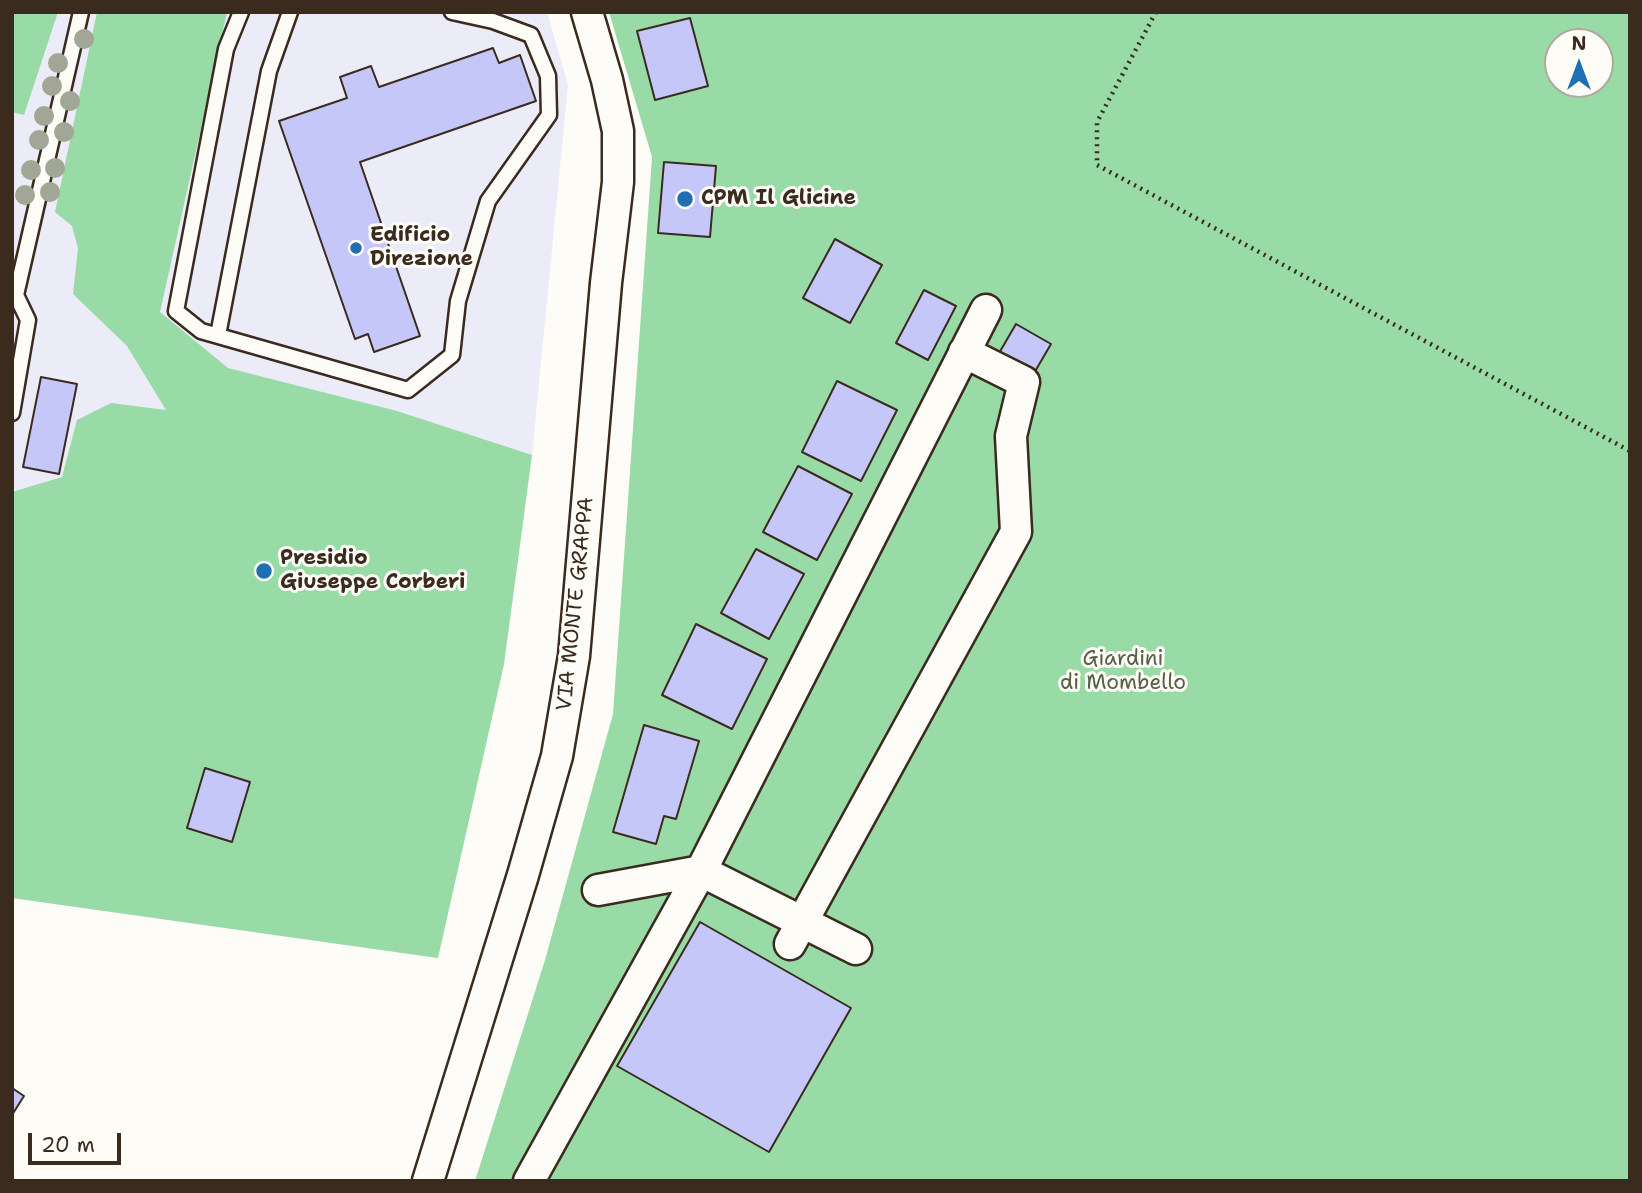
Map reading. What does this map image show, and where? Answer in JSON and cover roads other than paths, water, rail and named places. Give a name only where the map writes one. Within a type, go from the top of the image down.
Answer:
[{"type":"street","name":"VIA MONTE GRAPPA","points":[[428,1181],[553,769],[574,656],[606,283],[618,182],[618,131],[607,80],[587,12]]},
{"type":"street","points":[[528,1181],[701,872],[986,310]]},
{"type":"street","points":[[796,933],[1016,532],[1010,436],[1024,382],[964,352]]},
{"type":"street","points":[[598,890],[701,872],[796,933],[856,949]]},
{"type":"lane","points":[[12,413],[28,320],[16,295],[81,12]]},
{"type":"lane","points":[[241,12],[226,49],[176,311],[201,331],[408,390],[452,355],[458,301],[488,201],[549,115],[548,76],[531,35],[493,21],[452,12]]},
{"type":"lane","points":[[218,335],[269,71],[290,12]]},
{"type":"place","name":"CPM Il Glicine","points":[[685,199]]},
{"type":"place","name":"Edificio Direzione","points":[[356,248]]},
{"type":"place","name":"Presidio Giuseppe Corberi","points":[[264,571]]},
{"type":"park label","name":"Giardini di Mombello","points":[[1123,672]]}]
